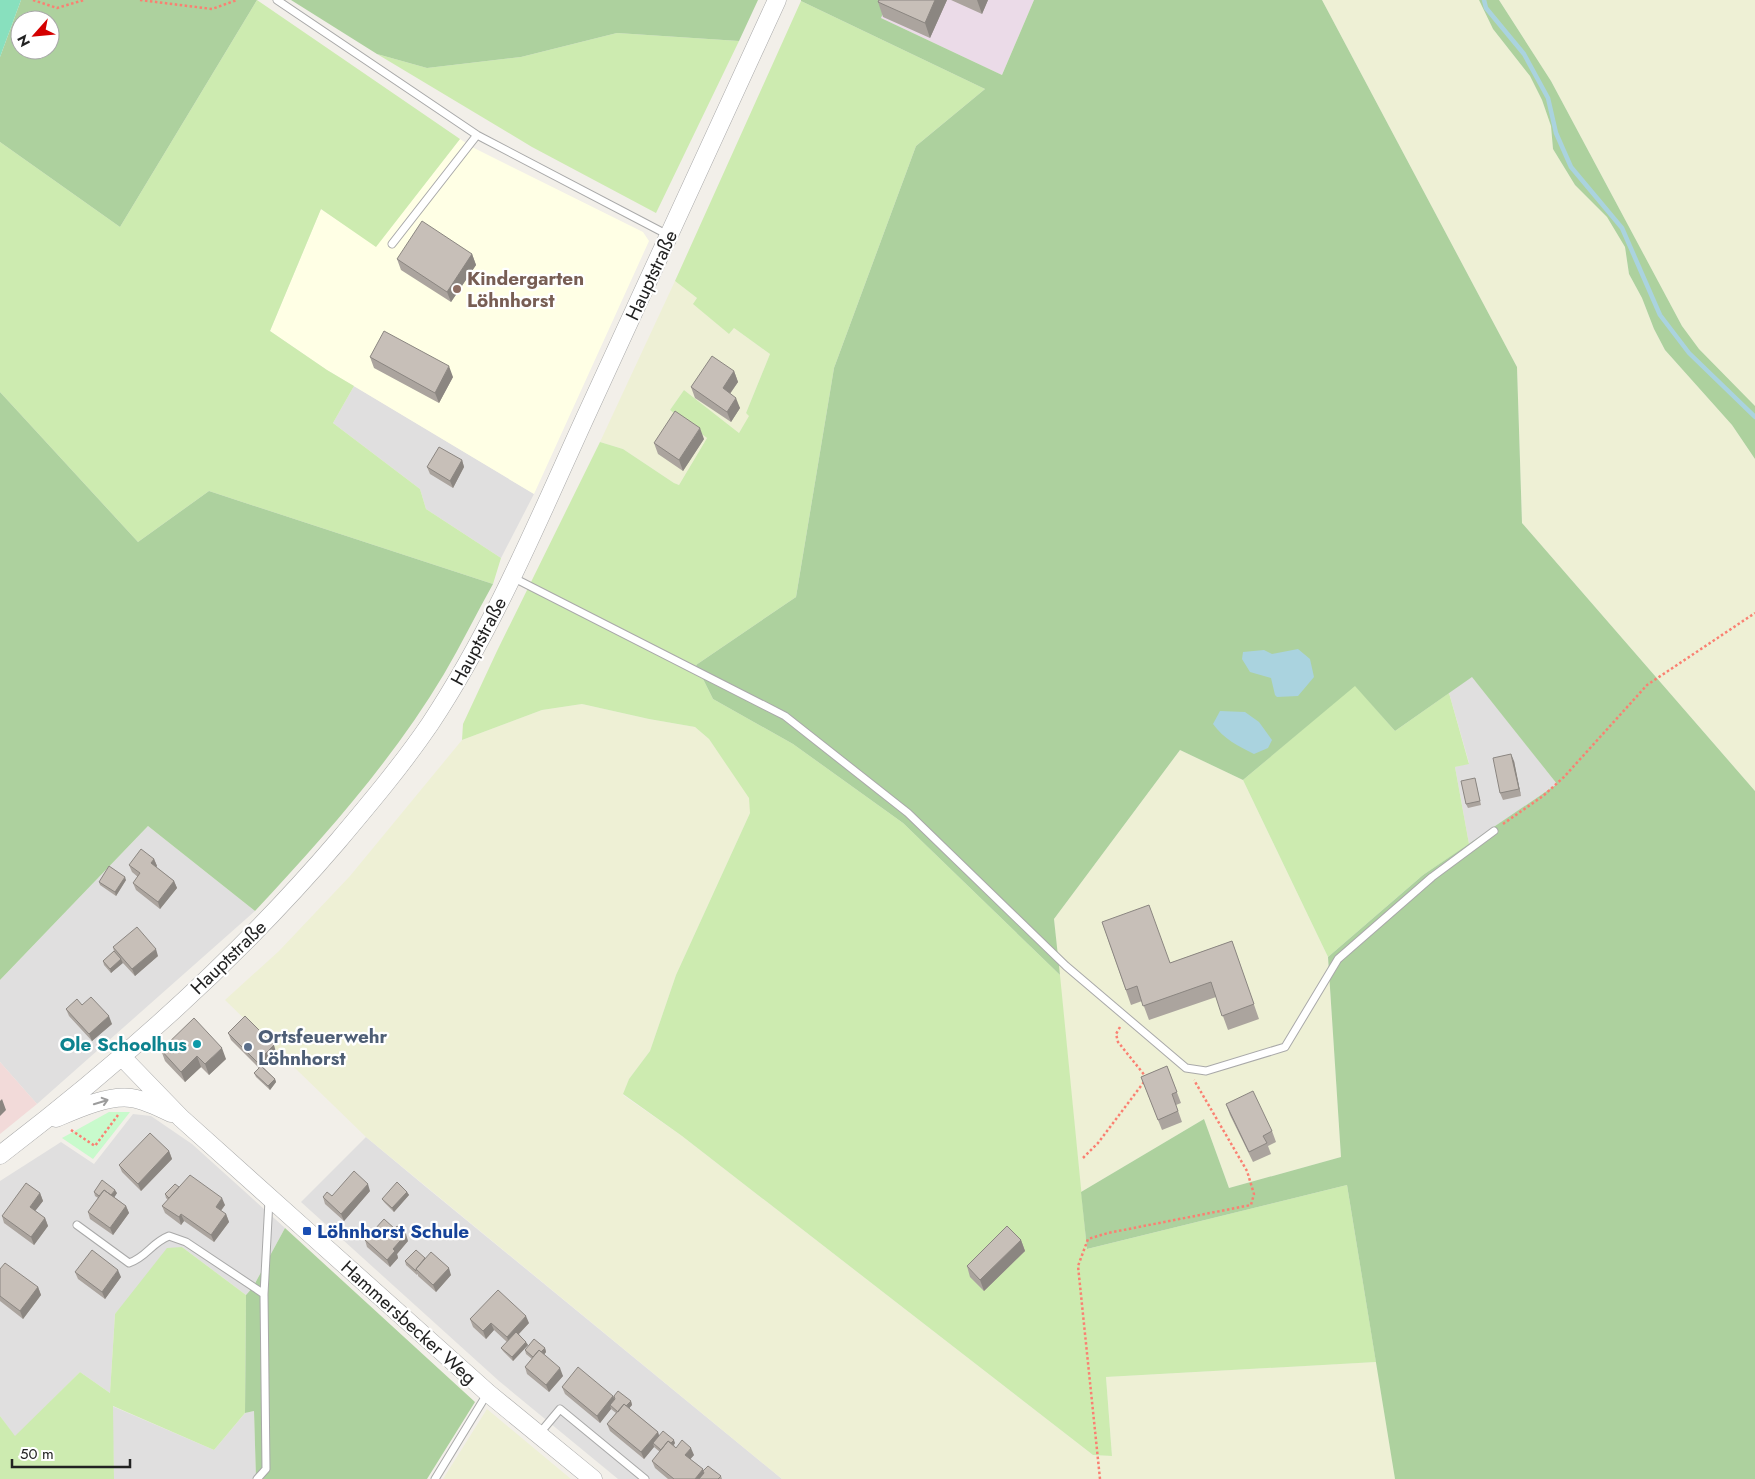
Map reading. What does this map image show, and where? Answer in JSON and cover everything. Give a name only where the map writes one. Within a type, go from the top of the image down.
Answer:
[{"type":"street","name":"Hauptstraße","points":[[0,1155],[47,1122],[206,980],[254,933],[305,880],[398,770],[458,681],[490,622],[777,0]]},
{"type":"street","name":"Hammersbecker Weg","points":[[121,1056],[181,1118],[269,1198],[488,1393],[593,1479]]},
{"type":"street","points":[[47,1122],[76,1110],[114,1098],[131,1098],[159,1107],[181,1118]]},
{"type":"lane","points":[[277,0],[476,135],[669,235]]},
{"type":"lane","points":[[392,244],[476,135]]},
{"type":"lane","points":[[511,576],[785,716],[908,813],[1066,966],[1186,1068],[1206,1072],[1285,1047],[1338,959],[1432,877],[1494,831]]},
{"type":"lane","points":[[257,1479],[266,1469],[264,1294],[269,1198]]},
{"type":"lane","points":[[77,1225],[129,1263],[140,1260],[158,1240],[169,1236],[186,1242],[264,1294]]},
{"type":"lane","points":[[435,1479],[488,1393]]},
{"type":"lane","points":[[538,1434],[560,1409],[645,1479]]},
{"type":"path","points":[[32,0],[57,8],[84,0]]},
{"type":"path","points":[[140,0],[212,9],[237,0]]},
{"type":"path","points":[[1494,831],[1543,796],[1564,777],[1648,685],[1755,613]]},
{"type":"path","points":[[1083,1158],[1098,1143],[1147,1078],[1118,1042],[1116,1034],[1126,1016]]},
{"type":"path","points":[[1100,1479],[1078,1266],[1088,1239],[1108,1233],[1251,1206],[1254,1194],[1247,1171],[1186,1068]]},
{"type":"path","points":[[47,1122],[95,1146],[131,1098]]},
{"type":"shaded area","points":[[889,0],[1034,0],[1002,75],[881,18]]},
{"type":"shaded area","points":[[1322,0],[1479,0],[1493,29],[1530,76],[1542,100],[1551,126],[1553,149],[1575,185],[1607,217],[1625,247],[1629,274],[1665,350],[1732,425],[1755,459],[1755,791],[1522,523],[1517,367]]},
{"type":"shaded area","points":[[1499,0],[1755,0],[1755,406],[1699,349],[1682,326],[1551,81]]},
{"type":"shaded area","name":"Kindergarten Löhnhorst","points":[[460,139],[474,148],[643,232],[649,241],[534,494],[327,370],[270,331],[321,209],[376,246]]},
{"type":"shaded area","points":[[675,281],[697,298],[694,304],[729,334],[734,328],[770,354],[746,413],[750,416],[739,433],[684,390],[670,410],[707,438],[679,485],[623,449],[600,442]]},
{"type":"shaded area","points":[[354,386],[534,494],[501,558],[426,509],[420,489],[333,423]]},
{"type":"shaded area","points":[[1472,676],[1557,784],[1469,844],[1455,767],[1469,763],[1449,693]]},
{"type":"shaded area","points":[[582,704],[695,727],[709,739],[750,798],[750,813],[676,975],[650,1051],[629,1079],[623,1095],[682,1136],[1093,1455],[1112,1456],[1106,1377],[1376,1362],[1395,1479],[782,1479],[366,1137],[225,1000],[279,951],[350,876],[462,740],[542,710]]},
{"type":"shaded area","points":[[1180,750],[1243,780],[1328,957],[1341,1157],[1229,1188],[1204,1119],[1081,1192],[1054,919]]},
{"type":"shaded area","points":[[148,826],[255,911],[37,1104],[0,1062],[0,980]]},
{"type":"shaded area","points":[[0,1062],[37,1104],[0,1134]]},
{"type":"shaded area","points":[[133,1114],[151,1116],[192,1144],[285,1228],[253,1287],[246,1295],[182,1247],[115,1314],[110,1393],[80,1372],[15,1437],[0,1416],[0,1181],[61,1142],[94,1164]]},
{"type":"shaded area","points":[[366,1137],[782,1479],[618,1479],[499,1381],[301,1202]]},
{"type":"shaded area","points":[[112,1406],[214,1450],[245,1413],[254,1411],[256,1479],[114,1479]]},
{"type":"shaded area","points":[[487,1409],[571,1479],[443,1479]]},
{"type":"green space","points":[[0,0],[21,0],[17,10],[10,10],[10,30],[0,57]]},
{"type":"green space","points":[[21,0],[257,0],[120,227],[0,142],[0,57],[10,30],[10,60],[60,60],[60,10],[17,10]]},
{"type":"green space","points":[[257,0],[460,139],[376,247],[321,209],[270,331],[354,386],[333,423],[420,489],[426,509],[501,558],[493,584],[209,491],[138,542],[0,392],[0,142],[120,227]]},
{"type":"green space","points":[[291,0],[758,0],[739,41],[617,33],[521,57],[427,68],[377,54]]},
{"type":"green space","points":[[801,0],[889,0],[881,18],[1002,75],[1034,0],[1322,0],[1517,367],[1522,523],[1755,791],[1755,1479],[1395,1479],[1347,1185],[1087,1249],[1081,1192],[1204,1119],[1229,1188],[1341,1157],[1328,957],[1423,875],[1557,784],[1472,677],[1395,731],[1355,686],[1243,780],[1180,750],[1054,919],[1060,975],[903,823],[793,744],[713,699],[696,665],[796,597],[834,368],[916,146],[985,89]]},
{"type":"green space","points":[[1479,0],[1499,0],[1551,81],[1682,326],[1699,349],[1755,406],[1755,459],[1732,425],[1665,350],[1629,274],[1625,247],[1607,217],[1575,185],[1553,149],[1551,126],[1542,100],[1530,76],[1493,29]]},
{"type":"green space","points":[[801,1],[985,89],[916,146],[834,368],[796,597],[696,665],[713,699],[793,744],[903,823],[1060,975],[1087,1249],[1347,1185],[1376,1362],[1106,1377],[1112,1456],[1093,1455],[682,1136],[623,1094],[629,1079],[650,1051],[676,975],[750,813],[749,798],[709,739],[695,727],[582,704],[542,710],[462,740],[463,724],[600,442],[623,449],[679,485],[707,438],[670,410],[684,390],[739,433],[749,416],[746,413],[770,354],[734,328],[729,334],[693,304],[697,298],[675,281]]},
{"type":"green space","points":[[617,33],[739,41],[656,213],[532,147],[377,54],[427,68],[521,57]]},
{"type":"green space","points":[[0,392],[138,542],[209,491],[493,584],[444,674],[380,768],[306,855],[255,911],[148,826],[0,980]]},
{"type":"green space","points":[[1355,685],[1395,731],[1449,693],[1469,764],[1455,767],[1469,844],[1423,875],[1328,957],[1243,780]]},
{"type":"green space","points":[[109,1112],[130,1112],[93,1159],[62,1138]]},
{"type":"green space","points":[[285,1228],[475,1402],[427,1479],[256,1479],[254,1411],[245,1413],[246,1295],[253,1287]]},
{"type":"green space","points":[[182,1247],[246,1295],[245,1413],[214,1450],[113,1406],[114,1479],[0,1479],[0,1416],[15,1436],[80,1372],[110,1393],[115,1314],[167,1248]]},
{"type":"water","points":[[1298,649],[1310,659],[1314,677],[1298,696],[1277,697],[1271,678],[1250,672],[1242,659],[1243,652],[1264,650],[1272,654]]},
{"type":"water","points":[[1220,711],[1245,712],[1259,722],[1272,740],[1268,748],[1254,754],[1227,738],[1213,724]]},
{"type":"building","points":[[879,0],[935,0],[925,23],[878,2]]},
{"type":"building","points":[[422,221],[472,254],[447,292],[397,259]]},
{"type":"building","points":[[384,331],[449,366],[435,393],[370,357]]},
{"type":"building","points":[[712,356],[734,371],[723,388],[736,398],[727,412],[691,387]]},
{"type":"building","points":[[675,411],[700,428],[679,460],[654,443]]},
{"type":"building","points":[[439,447],[462,460],[450,481],[427,467]]},
{"type":"building","points":[[1511,754],[1519,789],[1500,793],[1493,758]]},
{"type":"building","points":[[1475,778],[1480,801],[1466,804],[1461,781]]},
{"type":"building","points":[[141,849],[154,859],[151,863],[174,881],[158,902],[133,883],[140,873],[129,865]]},
{"type":"building","points":[[109,866],[125,877],[115,892],[99,882]]},
{"type":"building","points":[[1149,905],[1170,963],[1232,941],[1254,1004],[1222,1016],[1211,982],[1143,1006],[1137,986],[1126,990],[1102,922]]},
{"type":"building","points":[[137,927],[156,949],[132,969],[113,947]]},
{"type":"building","points":[[114,951],[121,959],[110,969],[103,961]]},
{"type":"building","points":[[91,997],[109,1016],[89,1034],[66,1009],[77,999],[82,1005]]},
{"type":"building","points":[[245,1016],[274,1045],[257,1062],[228,1033]]},
{"type":"building","name":"Ole Schoolhus","points":[[194,1018],[222,1048],[205,1064],[197,1056],[181,1072],[161,1050]]},
{"type":"building","points":[[261,1066],[275,1079],[268,1086],[254,1073]]},
{"type":"building","points":[[1167,1066],[1177,1092],[1172,1094],[1178,1111],[1158,1120],[1141,1077]]},
{"type":"building","points":[[1253,1091],[1272,1131],[1263,1136],[1267,1143],[1249,1152],[1226,1104]]},
{"type":"building","points":[[150,1133],[169,1151],[138,1184],[119,1165]]},
{"type":"building","points":[[354,1171],[368,1184],[341,1214],[323,1197],[327,1192],[332,1196]]},
{"type":"building","points":[[190,1175],[222,1198],[216,1207],[226,1214],[211,1235],[181,1214],[179,1217],[162,1206]]},
{"type":"building","points":[[102,1180],[115,1190],[111,1195],[104,1190],[99,1196],[94,1192]]},
{"type":"building","points":[[397,1182],[407,1192],[392,1208],[382,1199]]},
{"type":"building","points":[[26,1183],[40,1193],[30,1207],[45,1218],[31,1237],[2,1216]]},
{"type":"building","points":[[175,1184],[179,1187],[169,1198],[165,1194]]},
{"type":"building","points":[[104,1190],[126,1206],[110,1228],[88,1212]]},
{"type":"building","points":[[384,1219],[395,1229],[397,1226],[406,1234],[393,1249],[395,1251],[387,1260],[365,1240]]},
{"type":"building","points":[[1007,1226],[1021,1240],[980,1280],[967,1266]]},
{"type":"building","points":[[92,1250],[118,1270],[102,1292],[75,1272]]},
{"type":"building","points":[[416,1250],[425,1258],[416,1271],[405,1261]]},
{"type":"building","points":[[431,1252],[449,1268],[433,1285],[416,1269]]},
{"type":"building","points":[[5,1263],[38,1287],[20,1311],[0,1296],[0,1269]]},
{"type":"building","points":[[498,1290],[526,1316],[507,1337],[491,1323],[483,1331],[470,1319]]},
{"type":"building","points":[[516,1332],[526,1342],[512,1357],[501,1348]]},
{"type":"building","points":[[534,1339],[545,1348],[541,1352],[539,1350],[533,1357],[525,1350]]},
{"type":"building","points":[[539,1350],[560,1368],[546,1385],[525,1367]]},
{"type":"building","points":[[578,1367],[613,1396],[597,1416],[562,1387]]},
{"type":"building","points":[[618,1391],[631,1401],[626,1406],[624,1404],[618,1412],[610,1405]]},
{"type":"building","points":[[624,1404],[658,1432],[641,1452],[607,1424]]},
{"type":"building","points":[[663,1431],[674,1440],[671,1443],[668,1441],[661,1450],[653,1443]]},
{"type":"building","points":[[682,1440],[691,1448],[685,1455],[703,1469],[695,1479],[674,1479],[652,1461],[668,1441],[676,1448]]},
{"type":"building","points":[[708,1466],[721,1476],[718,1479],[699,1479]]},
{"type":"waterway","points":[[1484,0],[1486,8],[1524,54],[1548,98],[1556,133],[1571,167],[1622,228],[1660,315],[1689,353],[1755,417]]},
{"type":"place","name":"Kindergarten Löhnhorst","points":[[457,289]]},
{"type":"place","name":"Ole Schoolhus","points":[[197,1044]]},
{"type":"place","name":"Ortsfeuerwehr Löhnhorst","points":[[248,1047]]},
{"type":"place","name":"Löhnhorst Schule","points":[[307,1231]]}]
